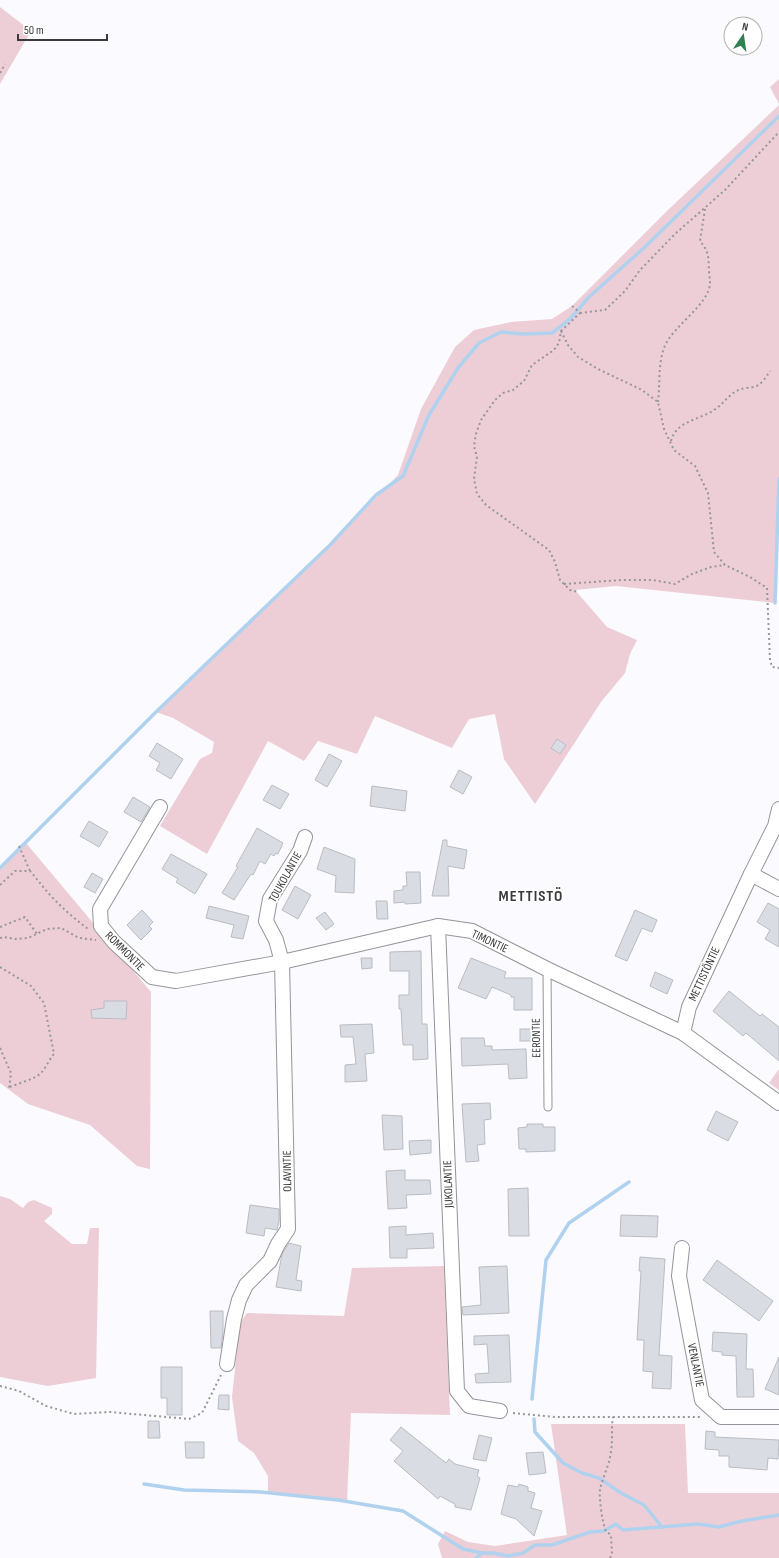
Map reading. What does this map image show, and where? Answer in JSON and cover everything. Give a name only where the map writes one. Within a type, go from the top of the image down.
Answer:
[{"type":"street","name":"ROMMONTIE","points":[[160,807],[100,909],[101,926],[114,942],[152,977],[176,981],[282,962]]},
{"type":"street","name":"METTISTÖNTIE","points":[[683,1033],[689,1007],[775,826],[779,809]]},
{"type":"street","name":"TOUKOLANTIE","points":[[282,962],[276,940],[266,921],[270,899],[300,851],[305,836]]},
{"type":"street","points":[[751,874],[779,889]]},
{"type":"street","name":"TIMONTIE","points":[[282,962],[438,926],[472,931],[547,969],[683,1033]]},
{"type":"street","name":"JUKOLANTIE","points":[[438,926],[457,1391],[469,1406],[500,1411]]},
{"type":"street","name":"OLAVINTIE","points":[[227,1364],[234,1319],[239,1300],[246,1285],[270,1261],[278,1244],[288,1229],[282,962]]},
{"type":"street","points":[[683,1033],[779,1103]]},
{"type":"street","name":"VENLANTIE","points":[[682,1248],[679,1276],[702,1400],[721,1417]]},
{"type":"street","points":[[721,1417],[779,1417]]},
{"type":"lane","name":"EERONTIE","points":[[547,969],[548,1106]]},
{"type":"path","points":[[0,73],[5,64]]},
{"type":"path","points":[[578,592],[570,590],[560,580],[555,562],[549,550],[486,505],[477,494],[474,479],[477,457],[474,446],[481,420],[495,400],[503,393],[513,390],[524,381],[532,365],[554,350],[558,343],[561,331],[579,313],[605,310],[625,291],[640,270],[676,234],[725,190],[779,132]]},
{"type":"path","points":[[705,208],[700,241],[707,250],[710,285],[705,298],[680,325],[664,347],[660,370],[658,402],[664,429],[674,450],[695,466],[708,493],[714,552],[725,565],[750,577],[768,588],[770,660],[772,667],[779,668]]},
{"type":"path","points":[[572,306],[579,313]]},
{"type":"path","points":[[561,331],[568,346],[578,356],[598,369],[642,390],[658,402]]},
{"type":"path","points":[[671,442],[673,433],[686,423],[715,410],[727,397],[741,389],[756,387],[764,380],[770,370]]},
{"type":"path","points":[[564,584],[622,580],[653,580],[675,584],[692,574],[711,567],[725,565]]},
{"type":"path","points":[[19,846],[30,871],[40,881],[50,895],[77,921],[89,929]]},
{"type":"path","points":[[0,885],[15,871],[30,871]]},
{"type":"path","points":[[0,927],[25,917],[38,934]]},
{"type":"path","points":[[0,938],[28,938],[47,929],[61,928],[79,938],[97,940],[106,932]]},
{"type":"path","points":[[0,967],[31,986],[44,1003],[54,1054],[46,1063],[42,1073],[10,1088],[11,1073],[0,1048]]},
{"type":"path","points":[[0,1386],[19,1391],[46,1406],[74,1414],[110,1412],[189,1419],[202,1413],[227,1364]]},
{"type":"path","points":[[500,1411],[555,1417],[721,1417]]},
{"type":"path","points":[[610,1558],[612,1554],[611,1536],[605,1528],[600,1490],[607,1472],[607,1465],[611,1452],[613,1417]]},
{"type":"shaded area","points":[[0,7],[31,31],[0,84]]},
{"type":"shaded area","points":[[779,79],[779,104],[770,87]]},
{"type":"shaded area","points":[[779,105],[779,479],[775,603],[616,586],[575,590],[607,627],[637,640],[630,654],[625,673],[601,702],[535,804],[504,759],[495,714],[469,719],[452,748],[375,716],[357,754],[318,741],[304,761],[268,741],[207,854],[160,826],[200,759],[212,753],[214,742],[173,718],[156,712],[330,545],[398,475],[421,409],[455,347],[474,330],[511,322],[552,319],[572,306],[669,209]]},
{"type":"shaded area","points":[[26,843],[151,992],[150,1169],[137,1166],[90,1125],[28,1104],[0,1083],[0,868]]},
{"type":"shaded area","points":[[779,1069],[779,1090],[769,1083]]},
{"type":"shaded area","points":[[0,1196],[10,1199],[23,1208],[28,1202],[34,1200],[52,1208],[52,1214],[44,1221],[72,1244],[87,1244],[90,1228],[99,1228],[96,1378],[48,1386],[0,1377]]},
{"type":"shaded area","points":[[444,1266],[450,1415],[351,1413],[347,1501],[268,1493],[268,1476],[254,1453],[238,1441],[232,1397],[240,1323],[247,1313],[344,1316],[352,1268]]},
{"type":"shaded area","points":[[551,1424],[685,1424],[688,1493],[779,1493],[779,1558],[442,1558],[438,1544],[445,1531],[468,1542],[495,1546],[567,1535]]},
{"type":"building","points":[[557,739],[566,745],[560,754],[551,748]]},
{"type":"building","points":[[157,743],[183,759],[171,779],[156,770],[160,763],[149,756]]},
{"type":"building","points":[[329,754],[342,761],[327,787],[315,780]]},
{"type":"building","points":[[459,770],[472,777],[463,794],[450,787]]},
{"type":"building","points":[[272,785],[289,794],[280,809],[263,800]]},
{"type":"building","points":[[372,786],[407,791],[405,811],[370,806]]},
{"type":"building","points":[[133,797],[150,807],[141,822],[124,812]]},
{"type":"building","points":[[89,821],[108,832],[99,847],[80,836]]},
{"type":"building","points":[[257,828],[283,843],[278,854],[276,853],[274,856],[271,854],[265,864],[260,861],[253,875],[251,874],[234,900],[222,893],[238,867],[236,866]]},
{"type":"building","points":[[443,840],[447,840],[447,846],[467,850],[464,869],[448,866],[449,896],[432,896]]},
{"type":"building","points":[[324,847],[355,859],[354,893],[335,892],[336,876],[317,869]]},
{"type":"building","points":[[171,854],[207,874],[195,894],[176,882],[178,879],[162,869]]},
{"type":"building","points":[[406,872],[420,872],[421,903],[394,903],[394,891],[403,890],[403,886],[407,886]]},
{"type":"building","points":[[92,873],[103,879],[95,893],[84,887]]},
{"type":"building","points":[[295,886],[311,895],[298,919],[282,910]]},
{"type":"building","points":[[376,901],[387,901],[388,919],[377,919]]},
{"type":"building","points":[[768,903],[779,909],[779,947],[765,939],[770,930],[757,922]]},
{"type":"building","points":[[209,906],[249,916],[243,939],[231,937],[234,925],[206,918]]},
{"type":"building","points":[[142,910],[153,922],[149,926],[152,929],[141,940],[127,925]]},
{"type":"building","points":[[635,910],[657,920],[652,932],[642,928],[627,961],[615,956]]},
{"type":"building","points":[[325,912],[334,924],[326,930],[316,918]]},
{"type":"building","points":[[421,951],[422,1024],[427,1024],[428,1059],[413,1060],[413,1045],[403,1045],[401,1009],[399,1009],[399,995],[409,995],[409,971],[390,971],[390,952]]},
{"type":"building","points":[[361,958],[372,958],[372,968],[362,969]]},
{"type":"building","points":[[471,958],[506,972],[504,978],[532,978],[532,1010],[514,1010],[514,997],[511,997],[511,995],[492,987],[486,999],[458,988]]},
{"type":"building","points":[[655,972],[673,980],[667,994],[650,986]]},
{"type":"building","points":[[729,991],[760,1016],[762,1014],[779,1027],[779,1061],[746,1033],[743,1036],[713,1011]]},
{"type":"building","points":[[104,1001],[127,1001],[126,1019],[92,1018],[91,1010],[104,1008]]},
{"type":"building","points":[[372,1024],[374,1053],[365,1054],[367,1081],[345,1082],[345,1065],[356,1064],[353,1037],[341,1037],[340,1025]]},
{"type":"building","points":[[520,1029],[531,1029],[531,1041],[520,1041]]},
{"type":"building","points":[[461,1038],[484,1038],[485,1046],[492,1046],[492,1050],[526,1049],[527,1078],[509,1079],[508,1064],[462,1066]]},
{"type":"building","points":[[490,1103],[491,1119],[484,1120],[485,1144],[477,1145],[479,1161],[466,1162],[462,1104]]},
{"type":"building","points":[[716,1111],[738,1122],[728,1141],[707,1130]]},
{"type":"building","points":[[382,1115],[402,1116],[403,1149],[384,1150]]},
{"type":"building","points":[[527,1124],[543,1124],[543,1127],[555,1127],[555,1151],[526,1152],[526,1149],[519,1149],[518,1128],[527,1127]]},
{"type":"building","points":[[431,1140],[431,1153],[410,1155],[409,1141]]},
{"type":"building","points":[[405,1170],[405,1180],[430,1180],[431,1194],[406,1195],[407,1208],[388,1209],[386,1171]]},
{"type":"building","points":[[528,1188],[529,1236],[509,1236],[508,1189]]},
{"type":"building","points":[[250,1205],[279,1209],[277,1230],[265,1228],[264,1236],[246,1233]]},
{"type":"building","points":[[621,1215],[658,1216],[657,1237],[620,1236]]},
{"type":"building","points":[[406,1226],[406,1235],[433,1233],[434,1248],[407,1249],[407,1258],[390,1258],[389,1227]]},
{"type":"building","points":[[289,1243],[301,1246],[296,1280],[302,1281],[301,1291],[276,1287],[282,1254]]},
{"type":"building","points":[[640,1257],[665,1259],[659,1355],[672,1356],[671,1389],[652,1388],[653,1372],[643,1371],[644,1340],[637,1340],[641,1271],[639,1271]]},
{"type":"building","points":[[717,1260],[773,1301],[759,1321],[703,1280]]},
{"type":"building","points":[[507,1266],[509,1313],[463,1315],[462,1307],[481,1305],[479,1267]]},
{"type":"building","points":[[210,1311],[223,1311],[221,1348],[211,1348]]},
{"type":"building","points":[[713,1332],[747,1334],[746,1369],[753,1369],[754,1397],[737,1397],[736,1356],[722,1355],[722,1352],[712,1351]]},
{"type":"building","points":[[509,1335],[511,1382],[476,1383],[475,1374],[489,1373],[487,1344],[474,1345],[474,1336]]},
{"type":"building","points":[[779,1357],[779,1395],[765,1389]]},
{"type":"building","points":[[161,1367],[182,1367],[182,1415],[167,1415],[167,1398],[161,1398]]},
{"type":"building","points":[[219,1395],[229,1395],[229,1410],[218,1409]]},
{"type":"building","points":[[148,1421],[159,1421],[160,1438],[148,1438]]},
{"type":"building","points":[[401,1427],[446,1463],[449,1459],[455,1464],[479,1470],[477,1476],[480,1478],[471,1510],[455,1507],[455,1504],[440,1496],[438,1499],[394,1461],[403,1451],[390,1440]]},
{"type":"building","points":[[706,1431],[715,1432],[715,1437],[779,1440],[778,1459],[768,1458],[767,1470],[729,1467],[729,1456],[719,1456],[719,1450],[705,1449]]},
{"type":"building","points":[[479,1435],[492,1438],[486,1461],[473,1459]]},
{"type":"building","points":[[185,1442],[204,1442],[204,1458],[186,1458]]},
{"type":"building","points":[[543,1452],[546,1473],[529,1475],[526,1453]]},
{"type":"building","points":[[519,1484],[528,1487],[528,1491],[535,1493],[531,1508],[542,1511],[534,1536],[516,1519],[501,1514],[508,1485],[518,1487]]},
{"type":"waterway","points":[[0,868],[156,712],[330,545],[376,495],[403,476],[429,415],[458,368],[479,343],[501,332],[523,334],[552,333],[570,319],[589,297],[645,247],[779,116]]},
{"type":"waterway","points":[[775,603],[779,479]]},
{"type":"waterway","points":[[532,1399],[546,1260],[569,1223],[629,1182]]},
{"type":"waterway","points":[[534,1419],[535,1432],[563,1463],[582,1473],[599,1478],[621,1493],[644,1505],[662,1527]]},
{"type":"waterway","points":[[144,1484],[184,1490],[261,1492],[338,1500],[403,1511],[463,1549],[482,1553]]},
{"type":"waterway","points":[[476,1558],[482,1553],[493,1553],[508,1556],[523,1553],[535,1545],[552,1545],[590,1532],[604,1531],[616,1524],[623,1530],[698,1524],[719,1527],[742,1521],[779,1515]]},
{"type":"district","name":"METTISTÖ","points":[[531,895]]}]
